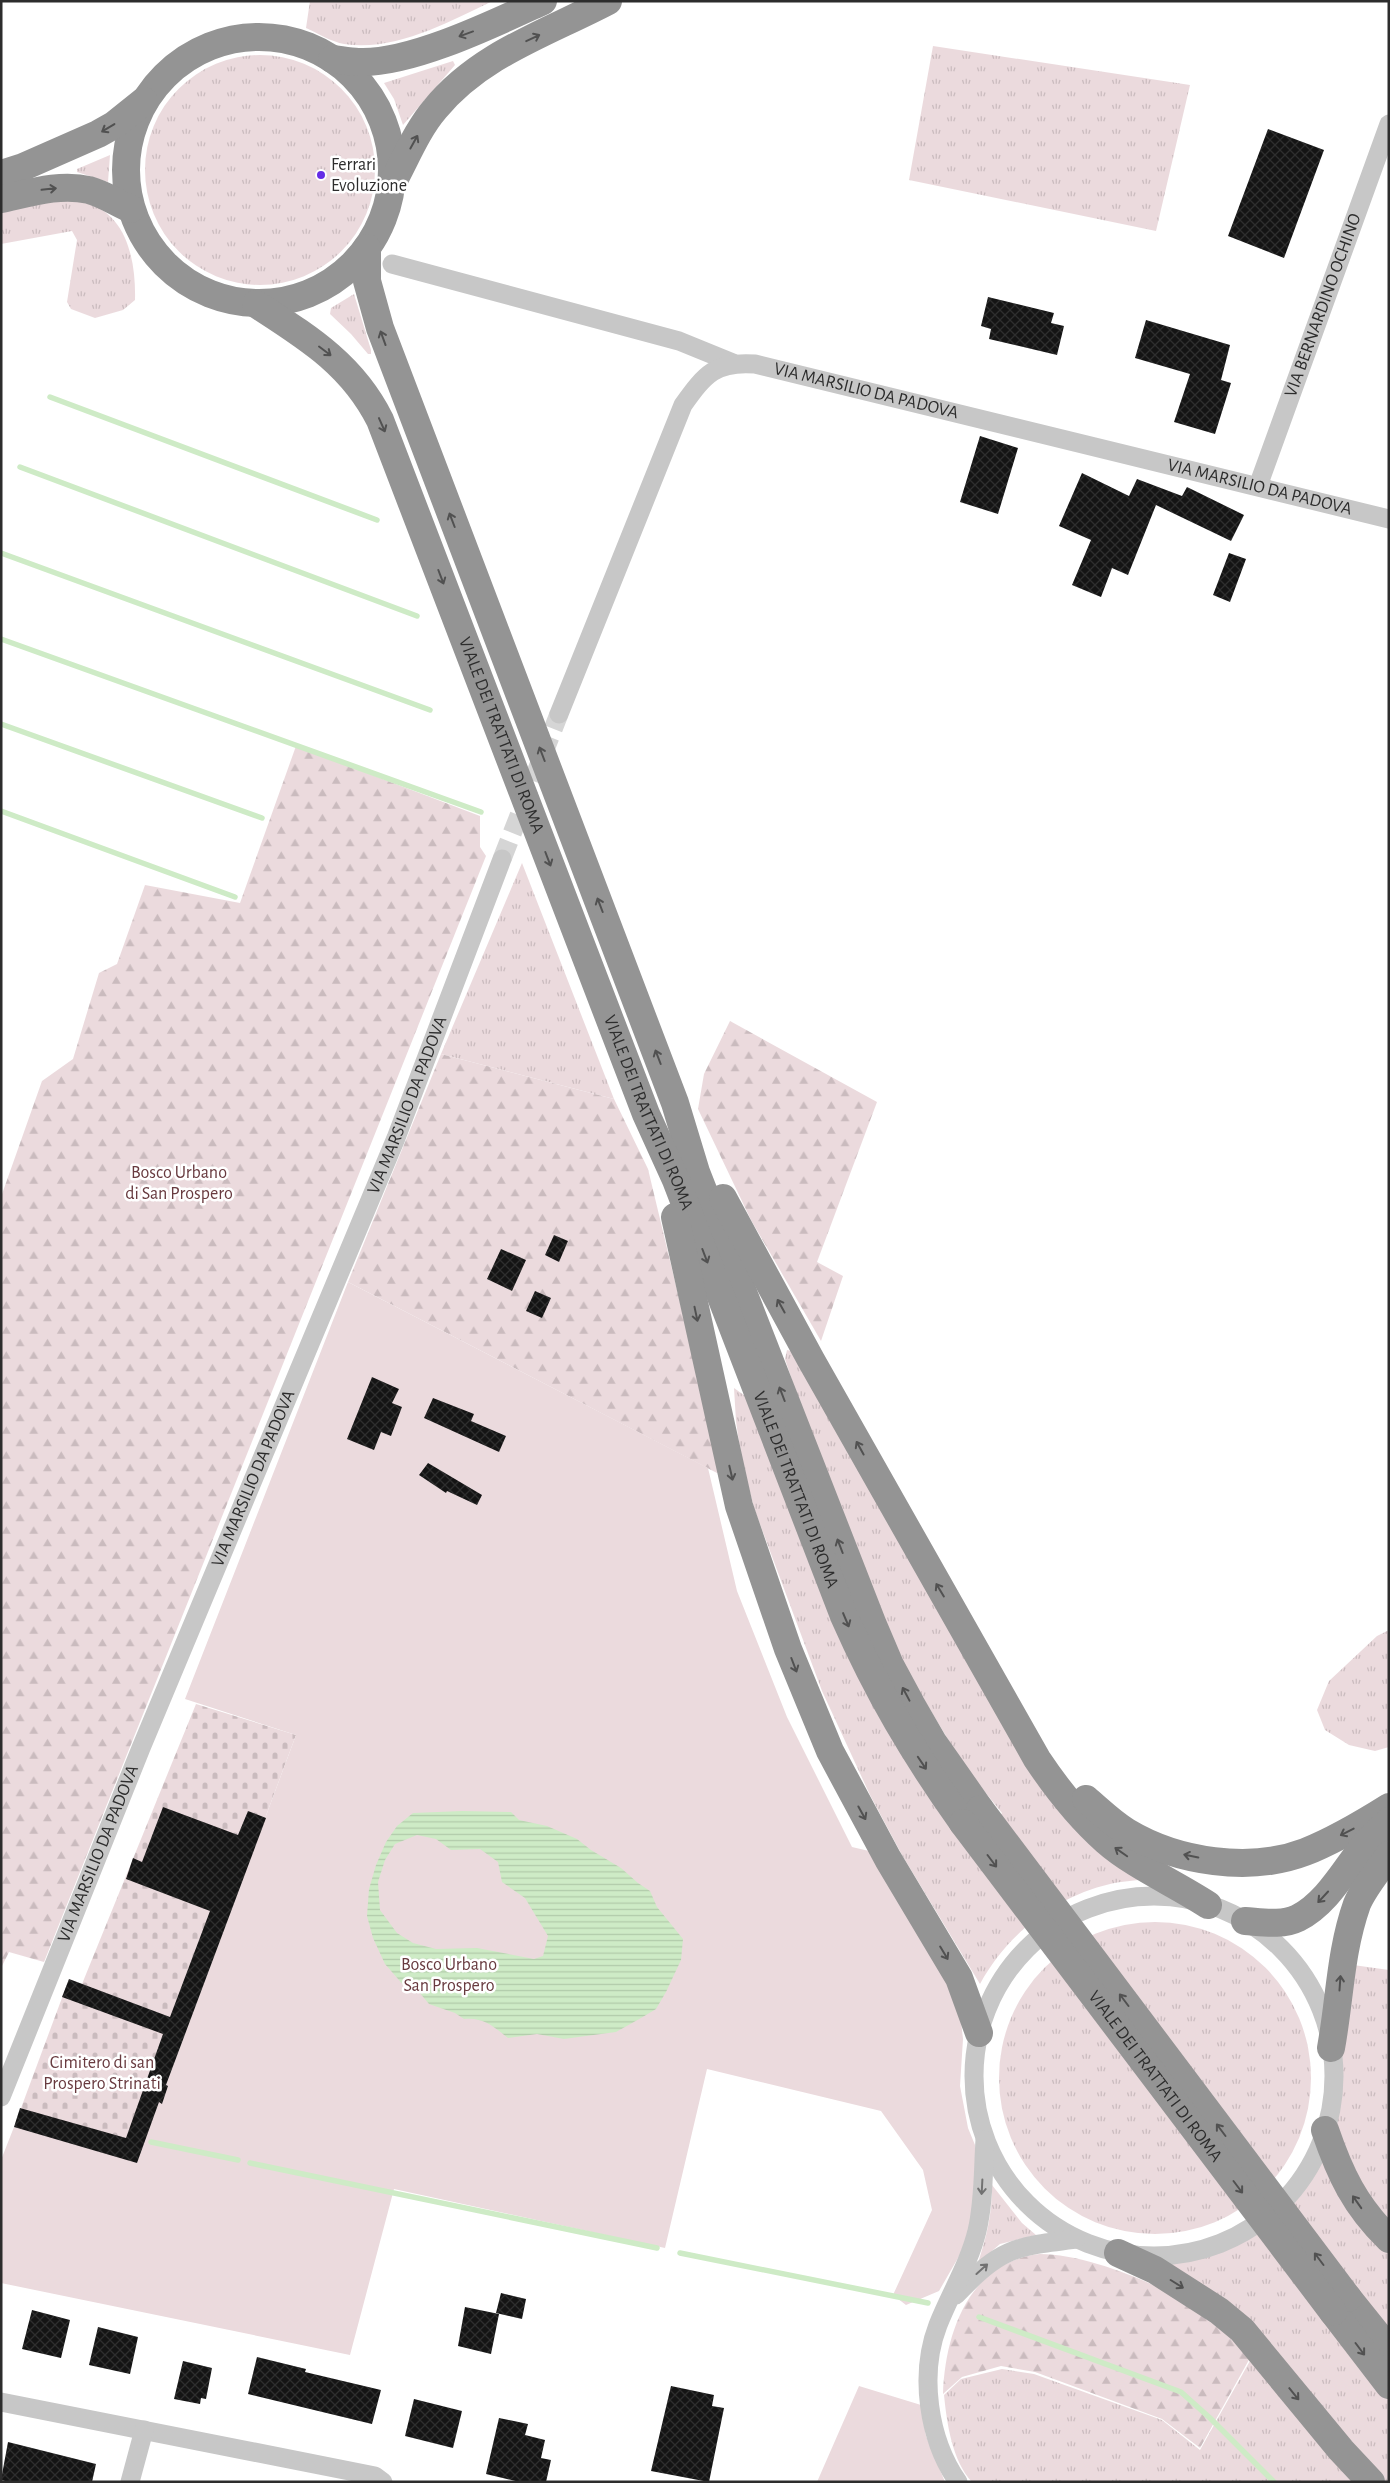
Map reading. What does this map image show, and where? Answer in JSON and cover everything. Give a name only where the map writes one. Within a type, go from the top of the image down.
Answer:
[{"type":"highway","points":[[332,59],[359,62],[397,58],[471,33],[543,1]]},
{"type":"highway","points":[[147,98],[136,119],[128,148],[126,186],[131,209],[142,235],[159,259],[180,278],[203,292],[228,300],[256,304],[291,300],[318,290],[337,279],[367,248],[383,219],[391,186],[414,141],[434,110],[473,72],[500,54],[608,1]]},
{"type":"highway","points":[[1,174],[23,167],[114,125],[147,98],[175,67],[205,48],[231,40],[273,37],[314,48],[332,59],[360,83],[380,114],[391,149],[391,186]]},
{"type":"highway","points":[[1,162],[58,150]]},
{"type":"highway","points":[[1,199],[43,189],[67,187],[88,190],[131,209]]},
{"type":"highway","name":"VIALE DEI TRATTATI DI ROMA","points":[[367,248],[367,281],[380,328],[675,1102],[696,1172],[890,1665],[971,1816]]},
{"type":"highway","name":"VIALE DEI TRATTATI DI ROMA","points":[[256,304],[340,363],[362,389],[380,420],[646,1114],[676,1180],[828,1574],[862,1656],[911,1748],[971,1816],[1341,2305],[1389,2385]]},
{"type":"highway","points":[[675,1102],[744,1238],[926,1565],[966,1631],[1037,1759],[1066,1801],[1107,1842],[1208,1905]]},
{"type":"highway","points":[[646,1114],[681,1243],[739,1506],[788,1649],[830,1751],[888,1859],[959,1978],[979,2033]]},
{"type":"highway","points":[[966,1631],[999,1677],[1051,1758],[1069,1781],[1102,1813],[1128,1832],[1153,1844],[1178,1853],[1214,1860],[1232,1862],[1274,1859],[1304,1852],[1350,1832],[1389,1807]]},
{"type":"highway","points":[[1244,1921],[1283,1922],[1297,1919],[1309,1911],[1323,1898],[1368,1842],[1389,1821]]},
{"type":"highway","points":[[1331,2048],[1338,2012],[1341,1962],[1358,1902],[1389,1855]]},
{"type":"highway","points":[[1325,2130],[1341,2174],[1350,2192],[1389,2239]]},
{"type":"highway","points":[[1118,2253],[1170,2280],[1219,2311],[1242,2330],[1341,2450],[1371,2482]]},
{"type":"highway","name":"VIALE DEI TRATTATI DI ROMA","points":[[1341,2305],[1389,2349]]},
{"type":"street","name":"VIA BERNARDINO OCHINO","points":[[1258,486],[1389,124]]},
{"type":"street","name":"VIA MARSILIO DA PADOVA","points":[[392,264],[679,341],[732,362],[755,364],[1389,519]]},
{"type":"street","points":[[558,714],[683,405],[698,384],[711,372],[732,362]]},
{"type":"street","name":"VIA MARSILIO DA PADOVA","points":[[1,2098],[145,1740],[396,1138],[502,859]]},
{"type":"street","points":[[1135,1897],[1172,1897],[1208,1905],[1244,1921],[1276,1945],[1302,1975],[1321,2010],[1331,2048],[1333,2090],[1325,2130],[1310,2164],[1289,2195],[1261,2221],[1245,2231],[1211,2247],[1193,2252],[1156,2256],[1118,2253],[1076,2239],[1037,2214],[1006,2180],[986,2139],[975,2097],[975,2061],[979,2033],[992,1998],[1011,1967],[1036,1940],[1066,1919],[1099,1905],[1135,1897]]},
{"type":"street","points":[[958,2482],[943,2456],[935,2433],[928,2378],[937,2326],[948,2304],[977,2230],[986,2139]]},
{"type":"street","points":[[948,2304],[977,2273],[1004,2253],[1021,2247],[1076,2239]]},
{"type":"street","points":[[1,2402],[375,2476],[383,2482]]},
{"type":"street","points":[[130,2482],[144,2430]]},
{"type":"green space","points":[[310,1],[493,1],[421,33],[382,44],[363,45],[339,43],[306,28]]},
{"type":"green space","points":[[933,46],[1190,85],[1156,231],[909,180]]},
{"type":"green space","points":[[249,55],[271,55],[293,60],[314,68],[333,81],[349,97],[362,116],[370,137],[375,159],[373,192],[362,224],[349,243],[333,259],[314,272],[293,280],[271,285],[249,285],[227,280],[206,272],[187,259],[171,243],[158,224],[150,203],[145,181],[145,159],[150,137],[158,116],[171,97],[187,81],[206,68],[227,60]]},
{"type":"green space","points":[[453,61],[455,65],[403,125],[394,99],[384,83]]},
{"type":"green space","points":[[110,155],[108,182],[77,172],[77,169]]},
{"type":"green space","points":[[46,201],[77,201],[97,207],[109,215],[119,226],[126,239],[135,285],[135,300],[123,310],[95,318],[71,309],[67,302],[77,240],[72,231],[1,244],[1,212]]},
{"type":"green space","points":[[354,294],[371,354],[368,354],[330,314],[331,308]]},
{"type":"green space","name":"Bosco Urbano di San Prospero","points":[[296,746],[480,816],[480,847],[486,856],[44,1962],[9,1952],[1,1968],[1,1197],[42,1081],[73,1059],[99,973],[117,964],[145,885],[240,903]]},
{"type":"green space","points":[[522,863],[614,1099],[441,1054]]},
{"type":"green space","points":[[730,1021],[877,1102],[817,1262],[843,1276],[821,1341],[751,1220],[698,1109],[704,1074]]},
{"type":"green space","points":[[441,1054],[614,1099],[648,1169],[702,1394],[723,1469],[717,1473],[348,1282]]},
{"type":"green space","name":"Bosco Urbano San Prospero","points":[[348,1282],[708,1468],[737,1591],[787,1717],[852,1847],[869,1851],[951,1990],[961,2021],[963,2039],[960,2086],[968,2128],[975,2145],[979,2184],[976,2206],[962,2251],[939,2291],[906,2305],[893,2295],[932,2210],[923,2170],[881,2111],[707,2069],[665,2248],[394,2189],[350,2355],[1,2283],[1,2160],[14,2127],[119,2156],[159,2102],[162,2103],[168,2086],[166,2085],[296,1735],[185,1699]]},
{"type":"green space","points":[[787,1350],[795,1352],[964,1650],[1145,1879],[1114,1883],[1090,1890],[1052,1908],[1018,1934],[991,1966],[980,1984],[902,1855],[870,1795],[822,1691],[754,1508],[741,1457],[734,1388],[748,1398],[987,1835],[1002,1813],[976,1781],[949,1741],[902,1663],[818,1458],[785,1359]]},
{"type":"green space","points":[[1389,1630],[1389,1747],[1375,1751],[1349,1745],[1325,1730],[1317,1710],[1329,1681],[1377,1636]]},
{"type":"green space","name":"Cimitero di san Prospero Strinati","points":[[196,1704],[296,1735],[166,2085],[168,2086],[162,2104],[159,2103],[137,2163],[14,2127],[69,1979],[82,1984]]},
{"type":"green space","points":[[1140,1922],[1170,1922],[1200,1928],[1229,1940],[1266,1967],[1285,1991],[1299,2018],[1305,2033],[1311,2063],[1311,2093],[1305,2123],[1299,2138],[1285,2165],[1266,2189],[1229,2216],[1200,2228],[1170,2234],[1140,2234],[1110,2228],[1081,2216],[1056,2199],[1034,2177],[1017,2152],[1005,2123],[999,2093],[999,2063],[1005,2033],[1017,2004],[1034,1979],[1056,1957],[1081,1940],[1110,1928]]},
{"type":"green space","points":[[1346,1964],[1389,1970],[1389,2482],[1274,2482],[1264,2473],[1273,2482],[972,2482],[965,2473],[955,2452],[949,2429],[944,2395],[961,2379],[1002,2369],[1034,2374],[1162,2420],[1200,2450],[1251,2359],[1159,2263],[1191,2257],[1222,2248],[1249,2235],[1274,2218],[1296,2197],[1313,2172],[1327,2144],[1336,2111],[1339,2016]]},
{"type":"green space","points":[[992,2185],[1022,2223],[1036,2235],[1000,2244],[978,2263],[988,2225]]},
{"type":"green space","points":[[1040,2254],[1083,2260],[1154,2285],[1213,2319],[1250,2358],[1200,2448],[1162,2419],[1035,2372],[1001,2366],[962,2377],[943,2394],[949,2347],[956,2324],[966,2303],[979,2285],[996,2270],[1016,2259]]},
{"type":"green space","points":[[859,2386],[921,2405],[926,2436],[945,2482],[817,2482]]},
{"type":"shaded area","points":[[511,1812],[519,1820],[547,1826],[577,1839],[621,1868],[650,1891],[657,1907],[683,1939],[681,1960],[656,2009],[616,2032],[564,2039],[537,2034],[508,2038],[482,2021],[464,2019],[455,2013],[429,2004],[419,1992],[405,1987],[385,1964],[373,1938],[367,1916],[369,1889],[376,1865],[386,1842],[397,1826],[413,1813]],"holes":[[[417,1835],[436,1839],[451,1850],[480,1849],[498,1862],[502,1882],[525,1898],[548,1936],[543,1956],[534,1959],[477,1948],[436,1949],[413,1943],[397,1933],[380,1910],[378,1882],[385,1860],[395,1844]]]},
{"type":"building","points":[[1268,129],[1324,150],[1284,258],[1228,236]]},
{"type":"building","points":[[988,297],[1054,313],[1051,323],[1064,326],[1057,355],[989,339],[991,329],[981,326]]},
{"type":"building","points":[[1146,320],[1230,345],[1221,380],[1231,383],[1215,434],[1174,422],[1190,374],[1135,358]]},
{"type":"building","points":[[980,436],[1018,448],[998,514],[960,502]]},
{"type":"building","points":[[1082,473],[1129,496],[1137,479],[1182,496],[1187,487],[1244,515],[1231,541],[1156,505],[1128,575],[1112,568],[1101,597],[1072,585],[1091,540],[1059,526]]},
{"type":"building","points":[[1229,553],[1246,559],[1230,602],[1213,595]]},
{"type":"building","points":[[554,1235],[568,1241],[559,1262],[545,1255]]},
{"type":"building","points":[[501,1249],[526,1260],[512,1291],[487,1279]]},
{"type":"building","points":[[535,1291],[551,1298],[542,1318],[526,1311]]},
{"type":"building","points":[[372,1377],[399,1389],[392,1403],[402,1407],[391,1436],[381,1432],[374,1450],[347,1439]]},
{"type":"building","points":[[433,1398],[474,1414],[471,1421],[506,1436],[499,1452],[424,1418]]},
{"type":"building","points":[[428,1463],[482,1495],[477,1505],[447,1491],[446,1493],[419,1475]]},
{"type":"building","points":[[163,1807],[238,1835],[248,1811],[266,1818],[166,2085],[168,2086],[162,2104],[159,2102],[137,2163],[14,2127],[20,2108],[126,2138],[163,2034],[62,1997],[69,1979],[170,2017],[210,1911],[126,1879],[133,1858],[142,1862]]},
{"type":"building","points":[[501,2293],[526,2299],[522,2319],[496,2313]]},
{"type":"building","points":[[465,2307],[499,2314],[491,2354],[458,2346]]},
{"type":"building","points":[[32,2310],[70,2320],[61,2358],[22,2349]]},
{"type":"building","points":[[98,2327],[138,2337],[130,2374],[89,2365]]},
{"type":"building","points":[[257,2357],[306,2369],[305,2372],[381,2390],[372,2424],[248,2394]]},
{"type":"building","points":[[183,2361],[212,2368],[206,2399],[201,2398],[200,2404],[174,2399]]},
{"type":"building","points":[[671,2386],[714,2395],[712,2406],[724,2408],[709,2482],[651,2471]]},
{"type":"building","points":[[414,2399],[462,2411],[453,2448],[405,2436]]},
{"type":"building","points":[[499,2418],[528,2424],[525,2435],[545,2440],[541,2458],[551,2460],[546,2482],[520,2482],[486,2474]]},
{"type":"building","points":[[8,2442],[96,2464],[92,2482],[9,2482],[1,2480]]},
{"type":"waterway","points":[[50,397],[377,520]]},
{"type":"waterway","points":[[20,467],[417,616]]},
{"type":"waterway","points":[[1,553],[430,710]]},
{"type":"waterway","points":[[1,639],[481,812]]},
{"type":"waterway","points":[[1,724],[262,818]]},
{"type":"waterway","points":[[1,811],[235,897]]},
{"type":"waterway","points":[[151,2142],[238,2160]]},
{"type":"waterway","points":[[250,2163],[657,2248]]},
{"type":"waterway","points":[[680,2253],[928,2303]]},
{"type":"waterway","points":[[979,2317],[1181,2392],[1274,2482]]},
{"type":"tunnel","points":[[502,859],[559,714]]},
{"type":"place","name":"Ferrari Evoluzione","points":[[321,175]]}]
